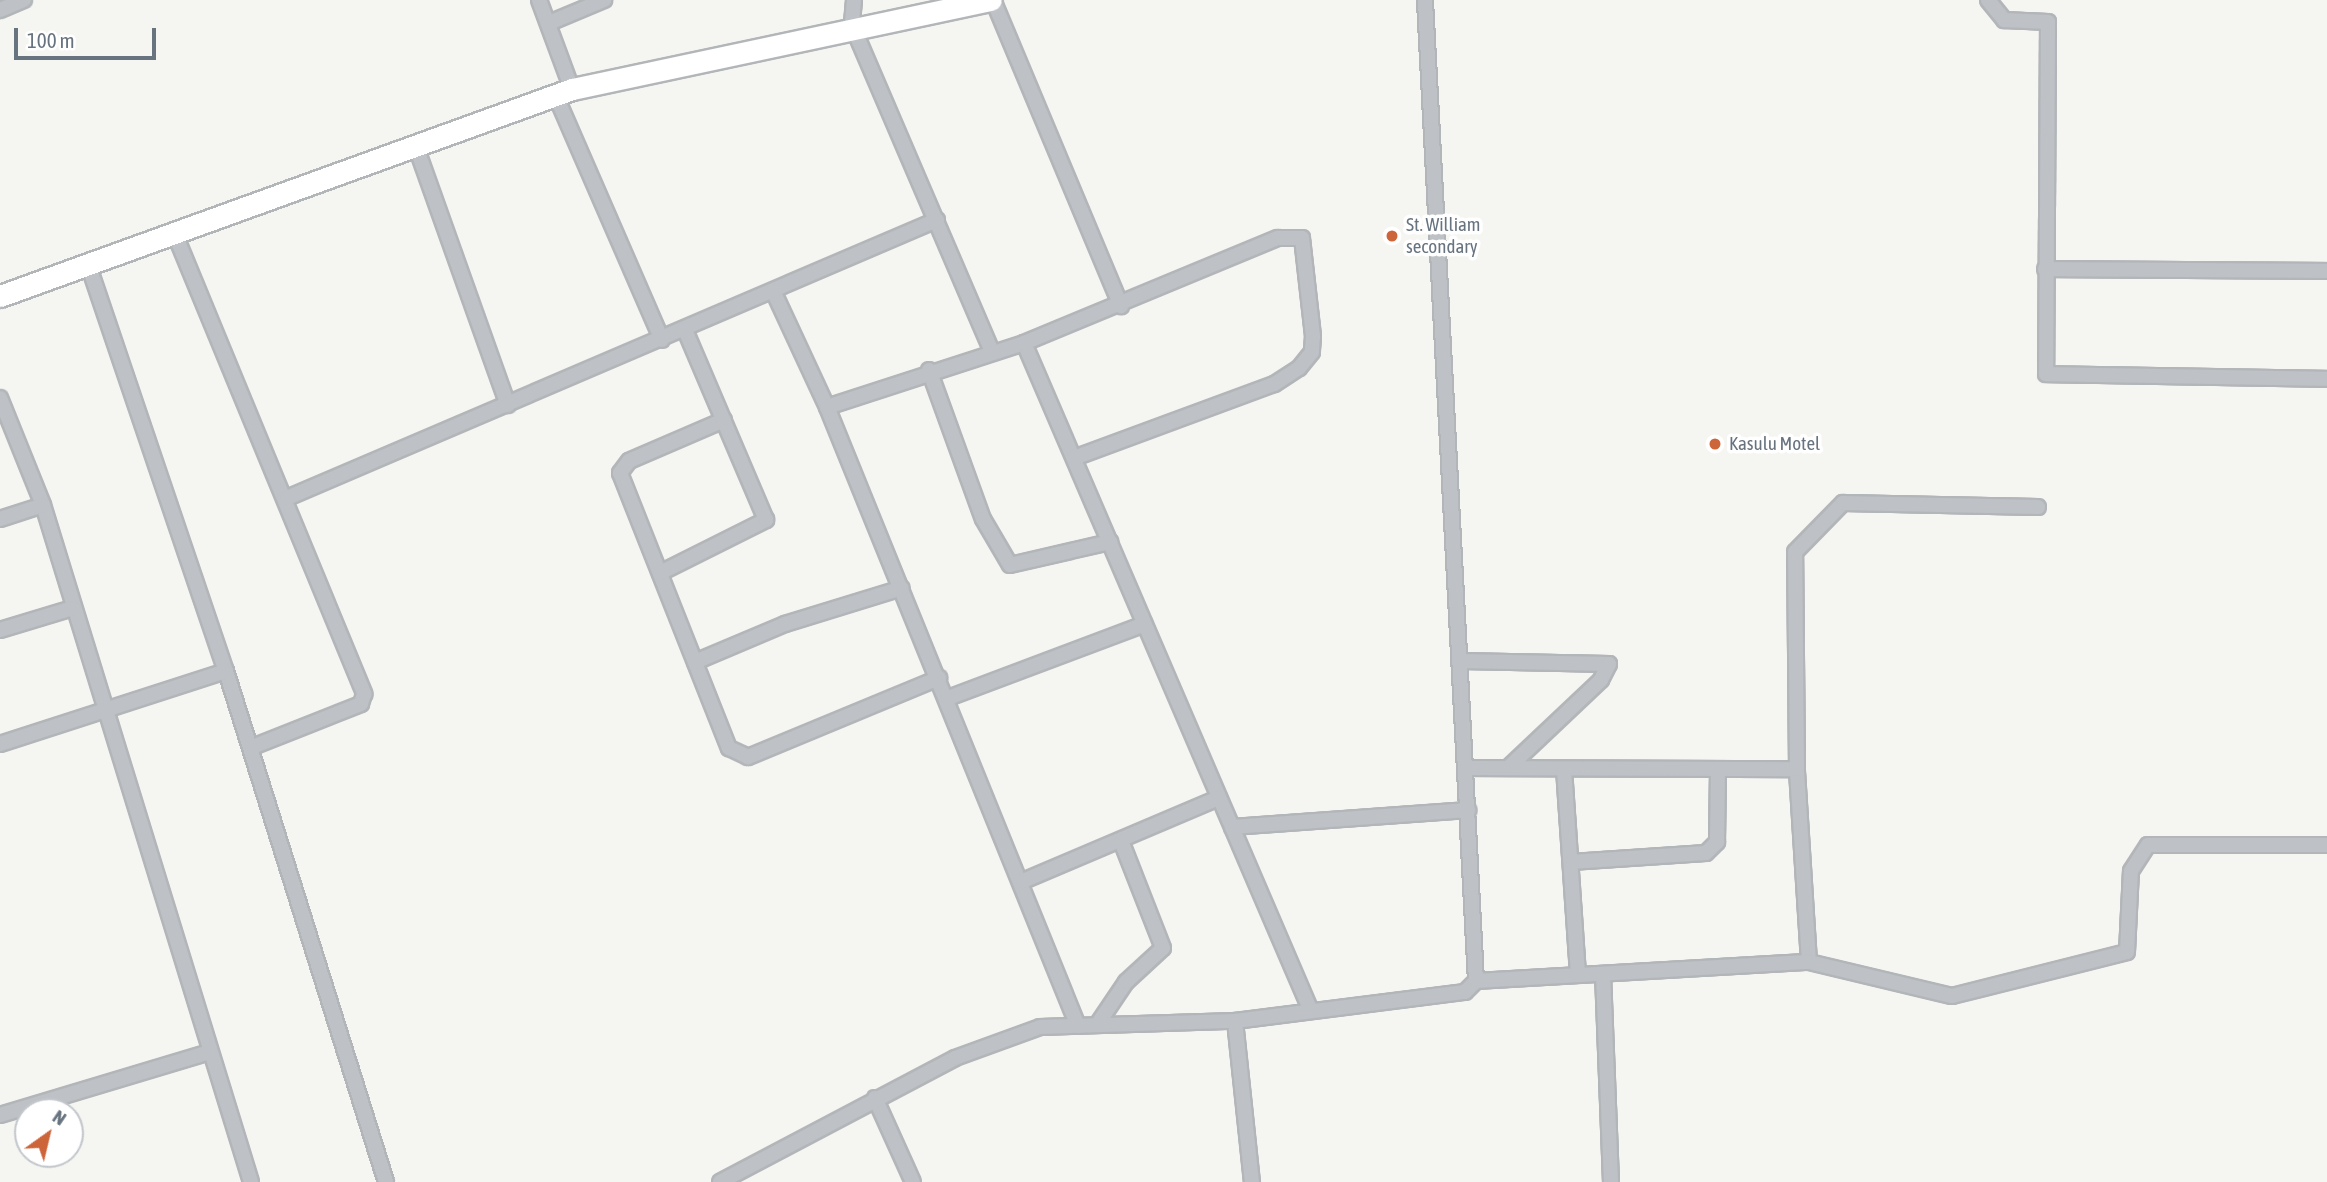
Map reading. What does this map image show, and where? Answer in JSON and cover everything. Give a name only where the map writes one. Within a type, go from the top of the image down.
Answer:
[{"type":"highway","points":[[0,296],[563,92],[852,25],[992,0]]},
{"type":"street","points":[[0,10],[24,0]]},
{"type":"street","points":[[539,0],[549,23],[563,92],[662,340]]},
{"type":"street","points":[[549,23],[604,0]]},
{"type":"street","points":[[854,0],[852,25],[992,352]]},
{"type":"street","points":[[992,0],[1121,306]]},
{"type":"street","points":[[1425,0],[1476,981]]},
{"type":"street","points":[[1988,0],[2004,20],[2048,22],[2046,374],[2327,379]]},
{"type":"street","points":[[415,144],[508,405]]},
{"type":"street","points":[[287,498],[685,330],[775,295],[937,220]]},
{"type":"street","points":[[174,232],[287,498],[364,694],[361,704],[250,748]]},
{"type":"street","points":[[827,407],[929,370],[1024,342],[1121,306],[1278,238],[1301,238],[1312,352],[1274,384],[1074,458]]},
{"type":"street","points":[[88,264],[226,671],[386,1182]]},
{"type":"street","points":[[2045,270],[2327,271]]},
{"type":"street","points":[[775,295],[827,407],[948,698],[1023,881],[1078,1026]]},
{"type":"street","points":[[660,573],[766,520],[685,330]]},
{"type":"street","points":[[1024,342],[1311,1011]]},
{"type":"street","points":[[929,370],[983,519],[1010,565],[1110,542]]},
{"type":"street","points":[[0,398],[43,505],[103,711],[251,1182]]},
{"type":"street","points":[[723,420],[621,468],[729,748],[748,757],[939,678]]},
{"type":"street","points":[[1810,962],[1797,769],[1795,552],[1821,520],[1843,503],[2038,507]]},
{"type":"street","points":[[0,519],[43,505]]},
{"type":"street","points":[[695,662],[785,624],[902,588]]},
{"type":"street","points":[[0,630],[73,608]]},
{"type":"street","points":[[948,698],[1145,624]]},
{"type":"street","points":[[1461,661],[1609,664],[1601,680],[1508,768]]},
{"type":"street","points":[[0,744],[226,671]]},
{"type":"street","points":[[1466,768],[1797,769]]},
{"type":"street","points":[[1564,769],[1578,975]]},
{"type":"street","points":[[1571,862],[1706,853],[1717,842],[1718,769]]},
{"type":"street","points":[[1023,881],[1220,798]]},
{"type":"street","points":[[1232,827],[1468,810]]},
{"type":"street","points":[[1097,1025],[1126,982],[1163,948],[1121,841]]},
{"type":"street","points":[[720,1182],[955,1058],[1040,1027],[1234,1021],[1465,992],[1476,981],[1603,974],[1643,967],[1810,962],[1952,996],[2127,952],[2131,871],[2148,845],[2327,845]]},
{"type":"street","points":[[1603,974],[1611,1182]]},
{"type":"street","points":[[1234,1021],[1252,1182]]},
{"type":"street","points":[[0,1115],[210,1052]]},
{"type":"street","points":[[875,1098],[914,1182]]},
{"type":"place","name":"St. William secondary","points":[[1392,236]]},
{"type":"place","name":"Kasulu Motel","points":[[1715,444]]}]
